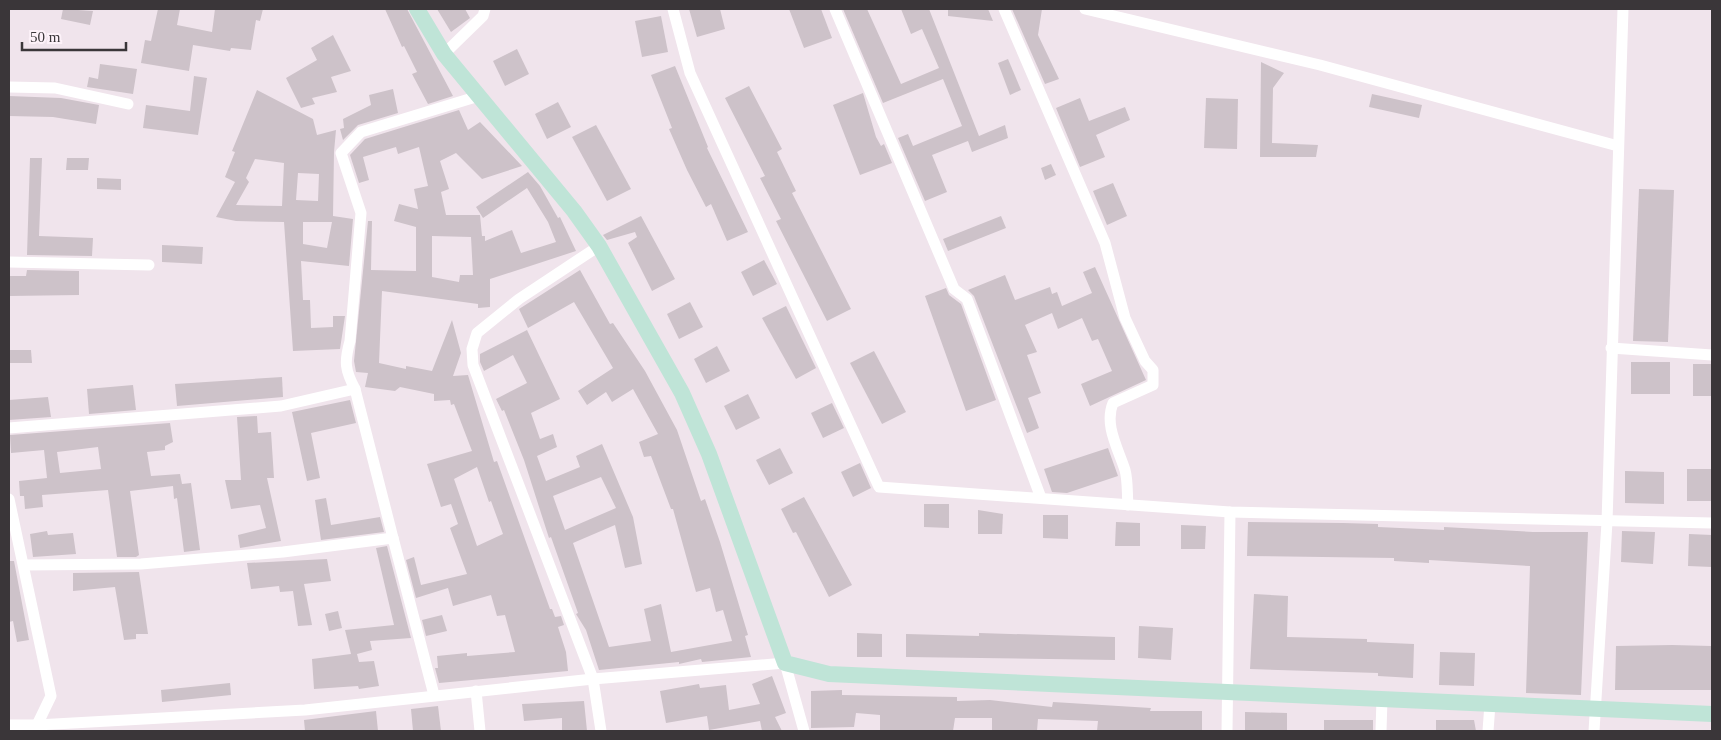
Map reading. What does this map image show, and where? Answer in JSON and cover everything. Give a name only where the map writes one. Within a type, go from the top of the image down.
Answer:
[{"type":"main road","points":[[418,9],[444,54],[574,211],[599,246],[690,410],[709,454],[785,663],[829,674],[1712,714]]},
{"type":"street","points":[[444,54],[483,16],[485,9]]},
{"type":"street","points":[[673,9],[690,73],[879,486],[1230,512],[1712,523]]},
{"type":"street","points":[[835,9],[954,289],[967,300],[1041,498]]},
{"type":"street","points":[[1004,9],[1105,243],[1125,318],[1145,361],[1153,370],[1153,385],[1113,403],[1108,414],[1126,472],[1128,505]]},
{"type":"street","points":[[1085,9],[1320,65],[1618,146]]},
{"type":"street","points":[[1594,731],[1607,522],[1623,9]]},
{"type":"street","points":[[9,88],[55,88],[128,104]]},
{"type":"street","points":[[434,695],[355,389],[347,374],[345,358],[350,341],[360,214],[341,153],[361,132],[479,96]]},
{"type":"street","points":[[599,246],[505,310],[477,333],[472,349],[473,365],[593,679],[601,731]]},
{"type":"street","points":[[9,262],[149,265]]},
{"type":"street","points":[[1611,348],[1712,355]]},
{"type":"street","points":[[9,428],[281,406],[355,389]]},
{"type":"street","points":[[9,498],[51,696],[37,725]]},
{"type":"street","points":[[1227,731],[1230,512]]},
{"type":"street","points":[[24,566],[141,564],[283,552],[394,538]]},
{"type":"street","points":[[9,726],[21,728],[37,725],[305,710],[593,679],[785,663],[804,731]]},
{"type":"street","points":[[476,691],[480,731]]},
{"type":"street","points":[[1381,731],[1382,699]]},
{"type":"street","points":[[1488,731],[1490,704]]},
{"type":"building","points":[[63,9],[93,11],[90,25],[61,19]]},
{"type":"building","points":[[158,9],[180,9],[177,25],[212,32],[215,9],[263,9],[260,21],[256,20],[251,50],[231,48],[230,51],[193,45],[189,71],[141,63],[145,40],[151,41]]},
{"type":"building","points":[[385,9],[407,9],[453,96],[428,104],[412,74],[417,72],[404,46],[402,47]]},
{"type":"building","points":[[437,9],[465,9],[470,18],[451,32]]},
{"type":"building","points":[[689,9],[720,9],[725,29],[697,37]]},
{"type":"building","points":[[789,9],[821,9],[832,38],[804,48]]},
{"type":"building","points":[[843,9],[867,9],[901,84],[939,68],[922,29],[911,34],[901,9],[929,9],[979,136],[1005,125],[1008,138],[972,152],[968,141],[932,155],[947,192],[925,201],[898,138],[908,134],[913,146],[962,126],[943,79],[883,103]]},
{"type":"building","points":[[948,9],[988,9],[993,21],[948,16]]},
{"type":"building","points":[[1012,9],[1042,9],[1038,35],[1059,79],[1045,84]]},
{"type":"building","points":[[661,16],[668,52],[642,57],[635,21]]},
{"type":"building","points":[[333,35],[351,71],[331,77],[337,92],[312,98],[315,104],[301,108],[286,78],[317,60],[311,48]]},
{"type":"building","points":[[517,49],[529,74],[505,86],[493,61]]},
{"type":"building","points":[[1008,59],[1021,90],[1010,95],[998,63]]},
{"type":"building","points":[[1261,62],[1284,73],[1273,88],[1272,143],[1318,145],[1316,157],[1260,157]]},
{"type":"building","points":[[100,64],[137,69],[133,94],[87,87],[89,77],[98,79]]},
{"type":"building","points":[[675,66],[707,148],[748,232],[727,241],[711,204],[706,207],[687,170],[669,129],[672,128],[651,75]]},
{"type":"building","points":[[194,76],[207,78],[198,135],[143,128],[146,105],[190,111]]},
{"type":"building","points":[[749,86],[782,149],[777,152],[796,191],[792,193],[851,309],[827,321],[776,221],[781,219],[760,178],[765,176],[725,98]]},
{"type":"building","points":[[393,89],[398,113],[358,125],[343,140],[340,129],[344,128],[343,119],[371,105],[369,95]]},
{"type":"building","points":[[257,90],[313,119],[317,135],[336,130],[333,216],[353,219],[349,266],[301,261],[303,300],[310,300],[311,328],[333,327],[333,316],[345,316],[340,349],[293,351],[284,222],[236,221],[216,217],[235,182],[225,177],[235,152],[232,151]],"holes":[[[255,159],[284,163],[282,206],[236,205],[249,182],[246,178]],[[298,173],[319,174],[318,201],[296,200]],[[303,222],[332,222],[327,248],[303,244]]]},
{"type":"building","points":[[863,93],[876,137],[881,146],[884,144],[892,163],[860,175],[833,105]]},
{"type":"building","points":[[1372,94],[1422,105],[1419,118],[1369,107]]},
{"type":"building","points":[[9,96],[61,98],[99,105],[96,124],[53,117],[9,116]]},
{"type":"building","points":[[1080,98],[1089,121],[1125,107],[1130,120],[1096,135],[1105,157],[1080,167],[1056,108]]},
{"type":"building","points":[[1206,98],[1238,99],[1237,149],[1204,148]]},
{"type":"building","points":[[558,102],[571,127],[547,139],[535,114]]},
{"type":"building","points":[[459,110],[468,130],[480,122],[522,166],[482,179],[456,153],[440,161],[449,189],[441,192],[446,215],[480,215],[482,236],[485,236],[485,241],[512,230],[521,253],[556,242],[548,222],[527,188],[483,218],[476,207],[528,172],[540,186],[558,218],[560,217],[576,251],[490,279],[490,307],[478,308],[478,304],[382,291],[379,363],[406,369],[406,366],[432,371],[452,320],[461,353],[453,376],[468,375],[494,462],[497,461],[550,609],[552,609],[555,617],[561,616],[564,625],[558,627],[566,652],[568,671],[439,683],[435,668],[438,668],[437,656],[467,653],[467,656],[515,652],[505,615],[497,616],[491,595],[453,606],[448,588],[416,598],[406,560],[414,557],[421,585],[467,574],[450,528],[458,524],[451,504],[441,507],[427,464],[472,451],[454,404],[451,405],[450,400],[434,401],[434,394],[400,387],[395,391],[365,387],[368,373],[356,372],[354,361],[368,221],[372,221],[371,270],[416,271],[416,227],[394,221],[399,204],[418,209],[414,189],[428,186],[419,147],[398,154],[396,147],[363,157],[369,180],[359,183],[350,155],[365,139]],"holes":[[[432,236],[471,237],[473,275],[460,275],[459,282],[432,277]],[[477,467],[503,534],[477,546],[454,479]]]},
{"type":"building","points":[[596,125],[631,189],[607,201],[572,137]]},
{"type":"building","points":[[30,158],[42,158],[39,236],[93,238],[92,256],[27,255]]},
{"type":"building","points":[[67,158],[89,158],[88,170],[66,170]]},
{"type":"building","points":[[1051,164],[1056,175],[1045,180],[1041,168]]},
{"type":"building","points":[[97,178],[121,179],[121,190],[97,189]]},
{"type":"building","points":[[1113,183],[1127,216],[1107,225],[1093,191]]},
{"type":"building","points":[[1639,189],[1674,190],[1668,342],[1633,341]]},
{"type":"building","points":[[641,216],[675,279],[652,291],[628,243],[637,237],[635,232],[607,240],[603,235]]},
{"type":"building","points":[[1001,216],[1006,228],[948,251],[943,239]]},
{"type":"building","points":[[162,245],[203,247],[202,264],[162,262]]},
{"type":"building","points":[[764,260],[777,284],[753,296],[741,272]]},
{"type":"building","points":[[1095,267],[1146,380],[1090,406],[1081,384],[1112,371],[1098,339],[1092,341],[1082,318],[1058,329],[1052,313],[1025,325],[1037,352],[1027,355],[1041,393],[1028,398],[1039,428],[1027,433],[974,296],[968,290],[1005,275],[1015,300],[1050,287],[1052,294],[1057,292],[1062,306],[1092,293],[1083,272]]},
{"type":"building","points":[[27,270],[79,271],[79,295],[9,296],[9,276],[26,276]]},
{"type":"building","points":[[580,270],[610,324],[613,323],[645,371],[677,430],[701,501],[705,499],[720,542],[748,635],[745,636],[751,657],[702,662],[701,659],[679,664],[679,662],[599,670],[586,630],[576,614],[578,613],[551,537],[549,538],[524,460],[504,410],[502,411],[496,399],[527,383],[513,355],[484,371],[480,362],[480,354],[527,330],[560,399],[531,413],[540,439],[553,434],[557,447],[537,456],[546,481],[580,467],[576,456],[602,444],[633,517],[642,564],[625,568],[615,525],[573,543],[609,647],[651,641],[644,609],[661,604],[671,652],[732,641],[723,610],[716,612],[710,588],[696,592],[673,509],[671,509],[651,456],[644,457],[639,442],[658,434],[633,389],[612,402],[606,392],[587,405],[578,391],[613,368],[574,302],[528,328],[519,309]],"holes":[[[601,477],[616,508],[565,530],[553,496]]]},
{"type":"building","points":[[946,288],[949,295],[961,304],[996,400],[966,411],[925,296]]},
{"type":"building","points":[[690,302],[703,327],[679,339],[667,314]]},
{"type":"building","points":[[786,306],[816,368],[796,379],[762,318]]},
{"type":"building","points":[[717,346],[730,371],[706,383],[694,359]]},
{"type":"building","points":[[9,350],[31,350],[32,363],[9,363]]},
{"type":"building","points":[[874,351],[906,412],[882,424],[850,363]]},
{"type":"building","points":[[1631,362],[1670,362],[1670,394],[1631,394]]},
{"type":"building","points":[[1693,364],[1712,364],[1712,396],[1693,396]]},
{"type":"building","points":[[282,377],[283,397],[177,406],[175,384]]},
{"type":"building","points":[[133,385],[136,410],[89,414],[87,389]]},
{"type":"building","points":[[748,394],[760,418],[736,430],[724,406]]},
{"type":"building","points":[[48,397],[51,417],[9,420],[9,400]]},
{"type":"building","points":[[350,400],[356,423],[311,433],[320,478],[307,481],[292,412]]},
{"type":"building","points":[[832,403],[844,428],[823,438],[811,413]]},
{"type":"building","points":[[257,416],[258,433],[271,432],[274,478],[267,478],[281,541],[240,548],[238,535],[266,528],[260,505],[231,509],[225,480],[241,480],[237,417]]},
{"type":"building","points":[[170,423],[173,442],[165,446],[165,450],[147,452],[151,476],[180,474],[182,484],[191,483],[200,550],[184,552],[177,498],[174,499],[173,486],[130,491],[139,555],[136,557],[117,557],[108,490],[42,495],[43,507],[25,509],[24,496],[20,496],[19,481],[47,478],[44,450],[11,453],[10,435]],"holes":[[[98,447],[101,469],[60,473],[57,452]]]},
{"type":"building","points":[[780,448],[793,473],[769,485],[756,460]]},
{"type":"building","points":[[1108,448],[1118,476],[1067,493],[1052,492],[1044,469]]},
{"type":"building","points":[[860,463],[871,488],[853,497],[841,472]]},
{"type":"building","points":[[1687,469],[1712,469],[1712,501],[1687,501]]},
{"type":"building","points":[[1625,471],[1664,472],[1664,504],[1625,503]]},
{"type":"building","points":[[804,497],[852,585],[829,597],[796,532],[793,533],[781,509]]},
{"type":"building","points":[[326,498],[331,525],[380,517],[384,532],[321,540],[315,500]]},
{"type":"building","points":[[924,504],[949,504],[949,528],[924,527]]},
{"type":"building","points":[[978,510],[1003,514],[1002,534],[978,534]]},
{"type":"building","points":[[1043,515],[1068,515],[1068,539],[1043,538]]},
{"type":"building","points":[[1116,522],[1140,523],[1140,546],[1115,546]]},
{"type":"building","points":[[1248,522],[1378,524],[1378,527],[1444,530],[1444,527],[1533,532],[1588,532],[1581,695],[1526,693],[1530,566],[1429,560],[1429,563],[1394,561],[1394,558],[1247,556]]},
{"type":"building","points":[[1181,525],[1206,526],[1205,549],[1181,549]]},
{"type":"building","points":[[47,531],[48,535],[73,533],[76,554],[33,557],[30,534]]},
{"type":"building","points":[[1622,531],[1655,532],[1653,564],[1621,562]]},
{"type":"building","points":[[1689,534],[1712,535],[1712,567],[1688,566]]},
{"type":"building","points":[[387,546],[411,638],[370,641],[372,650],[357,654],[359,662],[374,661],[379,686],[359,689],[358,686],[314,689],[312,659],[351,654],[345,630],[394,625],[376,548]]},
{"type":"building","points":[[327,559],[331,581],[304,584],[312,625],[298,626],[293,591],[280,592],[279,586],[251,589],[247,563]]},
{"type":"building","points":[[9,561],[14,561],[29,640],[17,642],[13,621],[9,622]]},
{"type":"building","points":[[139,572],[148,634],[136,634],[136,639],[124,640],[115,587],[73,591],[73,573]]},
{"type":"building","points":[[1254,594],[1288,596],[1287,637],[1367,639],[1367,642],[1414,644],[1413,678],[1378,676],[1378,673],[1250,669]]},
{"type":"building","points":[[338,611],[342,628],[329,631],[325,614]]},
{"type":"building","points":[[442,615],[447,631],[426,636],[422,620]]},
{"type":"building","points":[[1139,626],[1173,628],[1171,660],[1138,658]]},
{"type":"building","points":[[857,633],[882,634],[882,657],[857,657]]},
{"type":"building","points":[[979,633],[1115,637],[1115,660],[906,657],[906,634],[979,636]]},
{"type":"building","points":[[1616,646],[1711,646],[1711,690],[1615,690]]},
{"type":"building","points":[[1440,652],[1475,653],[1474,686],[1439,685]]},
{"type":"building","points":[[772,676],[786,713],[775,717],[782,731],[762,731],[760,721],[709,730],[707,716],[666,723],[660,691],[699,684],[700,688],[726,685],[729,710],[760,704],[752,684]]},
{"type":"building","points":[[230,683],[231,695],[162,702],[161,690]]},
{"type":"building","points":[[842,690],[842,695],[957,697],[957,701],[990,700],[1052,707],[1053,702],[1151,708],[1150,711],[1202,711],[1202,731],[1097,731],[1098,721],[1038,719],[1037,731],[992,731],[992,718],[955,718],[953,731],[880,731],[880,715],[856,713],[854,727],[811,728],[811,691]]},
{"type":"building","points":[[584,701],[587,731],[562,731],[562,718],[524,721],[522,704]]},
{"type":"building","points":[[438,706],[441,731],[413,731],[411,709]]},
{"type":"building","points":[[376,711],[378,731],[305,731],[304,720]]},
{"type":"building","points":[[1245,712],[1287,713],[1287,731],[1245,731]]},
{"type":"building","points":[[1324,720],[1373,720],[1373,731],[1324,731]]},
{"type":"building","points":[[1436,720],[1474,720],[1476,731],[1436,731]]}]
